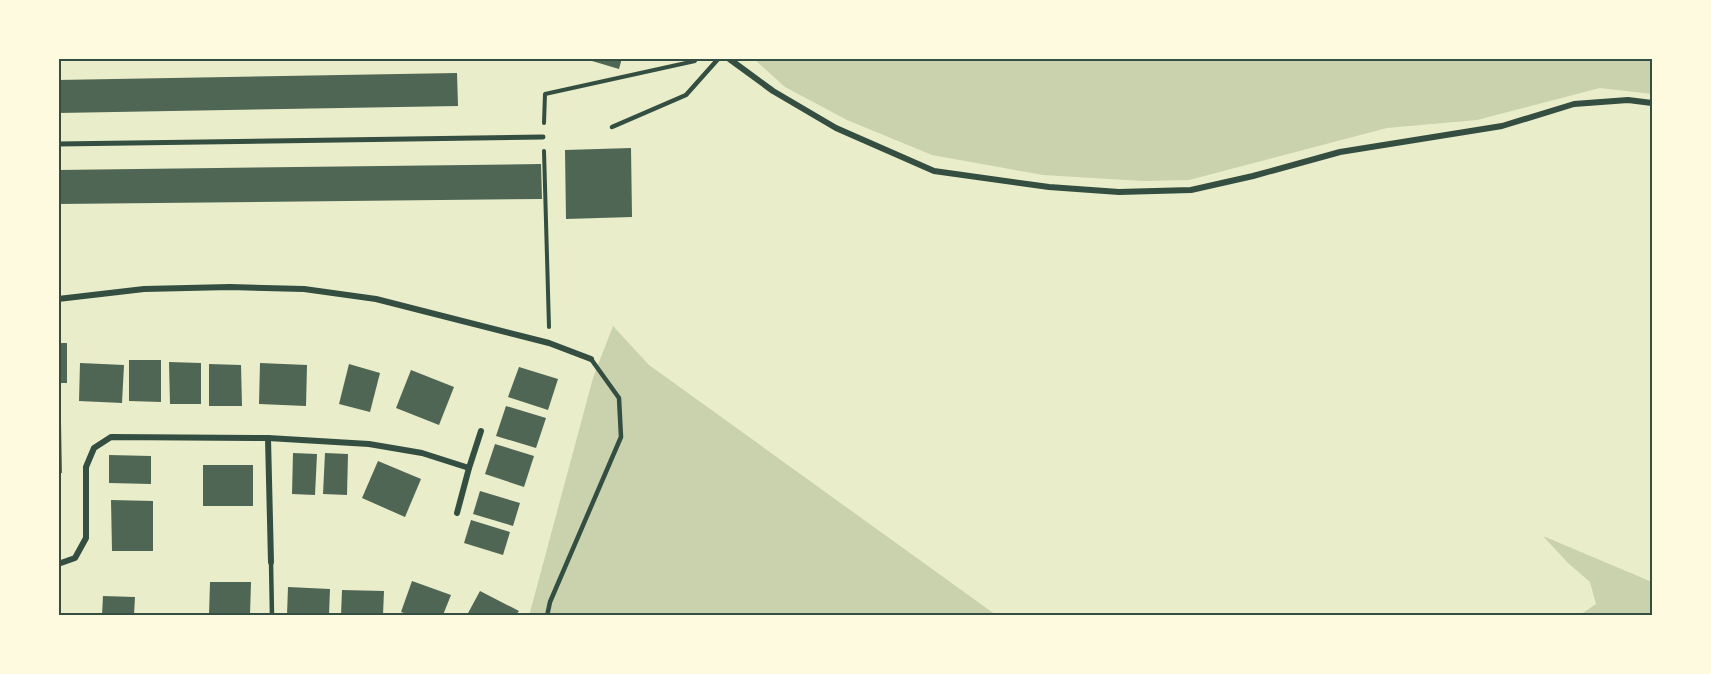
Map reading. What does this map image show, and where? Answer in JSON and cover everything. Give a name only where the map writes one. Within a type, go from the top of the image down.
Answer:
[{"type":"street","points":[[728,58],[773,91],[836,128],[934,171],[1049,188],[1119,192],[1191,190],[1340,152],[1502,126],[1574,104],[1628,100],[1653,103]]},
{"type":"street","points":[[58,144],[543,136]]},
{"type":"street","points":[[58,299],[144,289],[230,287],[304,289],[376,299],[549,343],[591,359]]},
{"type":"street","points":[[457,513],[482,431]]},
{"type":"street","points":[[58,564],[75,558],[86,538],[86,466],[94,448],[111,437],[268,438],[369,444],[422,453],[469,468]]},
{"type":"street","points":[[268,438],[271,562]]},
{"type":"lane","points":[[612,127],[686,95],[719,58]]},
{"type":"lane","points":[[547,615],[550,602],[621,437],[619,398],[591,359]]},
{"type":"lane","points":[[271,562],[272,615]]},
{"type":"path","points":[[549,343],[543,136],[546,94],[705,58]]},
{"type":"green space","points":[[1652,58],[1652,94],[1600,88],[1477,120],[1387,128],[1189,180],[1143,181],[1043,175],[932,155],[847,120],[785,87],[754,59]]},
{"type":"green space","points":[[613,326],[649,365],[996,615],[529,616],[593,378]]},
{"type":"green space","points":[[1543,536],[1652,582],[1652,615],[1580,615],[1596,604],[1590,582],[1568,563]]},
{"type":"building","points":[[582,58],[622,58],[619,69]]},
{"type":"building","points":[[457,73],[458,106],[58,113],[58,80]]},
{"type":"building","points":[[631,148],[632,217],[566,219],[565,150]]},
{"type":"building","points":[[541,164],[542,199],[58,204],[58,170]]},
{"type":"building","points":[[58,343],[67,343],[67,383],[58,383]]},
{"type":"building","points":[[129,360],[161,360],[161,402],[129,401]]},
{"type":"building","points":[[169,362],[201,363],[201,404],[170,404]]},
{"type":"building","points":[[80,363],[124,365],[122,403],[79,401]]},
{"type":"building","points":[[260,363],[307,365],[306,406],[259,404]]},
{"type":"building","points":[[209,364],[241,365],[242,406],[209,406]]},
{"type":"building","points":[[349,364],[380,373],[370,412],[339,404]]},
{"type":"building","points":[[519,367],[558,379],[548,410],[508,397]]},
{"type":"building","points":[[411,370],[454,387],[439,425],[396,408]]},
{"type":"building","points":[[506,406],[546,418],[536,448],[496,436]]},
{"type":"building","points":[[58,422],[61,422],[62,473],[58,473]]},
{"type":"building","points":[[495,444],[534,456],[524,487],[485,474]]},
{"type":"building","points":[[293,453],[317,454],[315,495],[292,494]]},
{"type":"building","points":[[325,453],[348,454],[347,495],[323,494]]},
{"type":"building","points":[[109,455],[151,456],[151,484],[109,483]]},
{"type":"building","points":[[378,461],[421,479],[405,517],[362,498]]},
{"type":"building","points":[[203,465],[253,465],[253,506],[203,506]]},
{"type":"building","points":[[480,491],[520,503],[513,526],[473,514]]},
{"type":"building","points":[[111,500],[153,501],[153,551],[112,551]]},
{"type":"building","points":[[471,520],[510,532],[503,555],[464,543]]},
{"type":"building","points":[[412,581],[451,595],[443,615],[410,615],[401,612]]},
{"type":"building","points":[[210,582],[251,582],[250,615],[209,615]]},
{"type":"building","points":[[288,587],[330,589],[329,615],[287,615]]},
{"type":"building","points":[[342,590],[384,591],[383,615],[341,615]]},
{"type":"building","points":[[480,591],[519,611],[516,615],[467,615]]},
{"type":"building","points":[[103,596],[135,597],[134,615],[102,615]]}]
